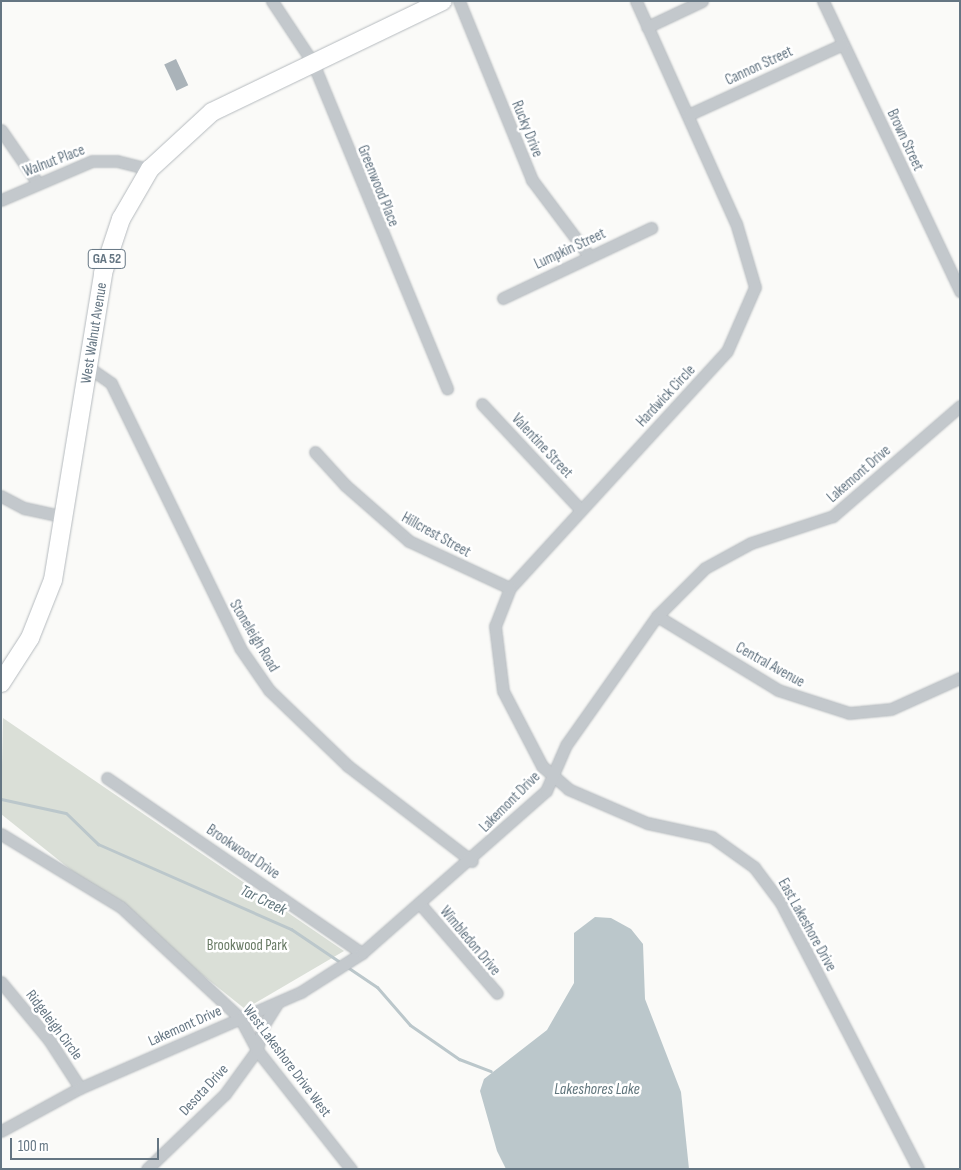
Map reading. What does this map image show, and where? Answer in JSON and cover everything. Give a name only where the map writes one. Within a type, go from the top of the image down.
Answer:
[{"type":"main road","name":"West Walnut Avenue","points":[[1,683],[43,609],[66,517],[88,366],[109,255],[121,219],[150,169],[212,112],[433,3]]},
{"type":"street","name":"Greenwood Place","points":[[272,1],[313,63],[447,388]]},
{"type":"street","name":"Rucky Drive","points":[[459,1],[532,180],[589,256]]},
{"type":"street","name":"Hardwick Circle","points":[[554,778],[525,738],[503,691],[495,626],[510,588],[580,509],[727,351],[755,287],[736,223],[636,1]]},
{"type":"street","points":[[647,27],[702,1]]},
{"type":"street","name":"Brown Street","points":[[823,1],[960,291]]},
{"type":"street","name":"Cannon Street","points":[[688,115],[843,44]]},
{"type":"street","points":[[1,130],[37,182]]},
{"type":"street","name":"Walnut Place","points":[[1,200],[37,182],[106,160],[150,169]]},
{"type":"street","name":"Lumpkin Street","points":[[503,298],[651,228]]},
{"type":"street","name":"Stoneleigh Road","points":[[88,366],[111,383],[236,640],[269,690],[348,766],[472,860]]},
{"type":"street","name":"Valentine Street","points":[[482,404],[580,509]]},
{"type":"street","name":"Lakemont Drive","points":[[1,1131],[80,1088],[279,1002],[362,953],[472,860],[554,778],[566,744],[658,616],[725,555],[813,525],[844,509],[960,406]]},
{"type":"street","name":"Hillcrest Street","points":[[314,452],[345,485],[409,541],[510,588]]},
{"type":"street","points":[[1,496],[24,508],[66,517]]},
{"type":"street","name":"Central Avenue","points":[[658,616],[778,690],[849,713],[892,708],[960,678]]},
{"type":"street","name":"Brookwood Drive","points":[[107,778],[362,953]]},
{"type":"street","name":"East Lakeshore Drive","points":[[554,778],[647,823],[712,837],[754,867],[781,903],[918,1169]]},
{"type":"street","name":"West Lakeshore Drive West","points":[[1,834],[121,906],[240,1018],[257,1050],[351,1169]]},
{"type":"street","name":"Wimbledon Drive","points":[[421,905],[497,994]]},
{"type":"street","name":"Ridgeleigh Circle","points":[[1,982],[49,1040],[80,1088]]},
{"type":"street","points":[[257,1050],[263,1026],[279,1002]]},
{"type":"street","name":"Desota Drive","points":[[147,1169],[225,1094],[257,1050]]},
{"type":"green space","name":"Brookwood Park","points":[[3,718],[344,951],[245,1009],[1,814]]},
{"type":"water","name":"Lakeshores Lake","points":[[595,917],[611,918],[631,929],[643,944],[645,999],[681,1092],[689,1169],[506,1169],[497,1151],[480,1091],[484,1079],[547,1030],[574,983],[574,933]]},
{"type":"building","points":[[176,59],[188,85],[176,91],[164,64]]},
{"type":"waterway","name":"Tar Creek","points":[[1,799],[66,813],[98,844],[291,929],[377,987],[410,1025],[459,1059],[491,1071]]}]
